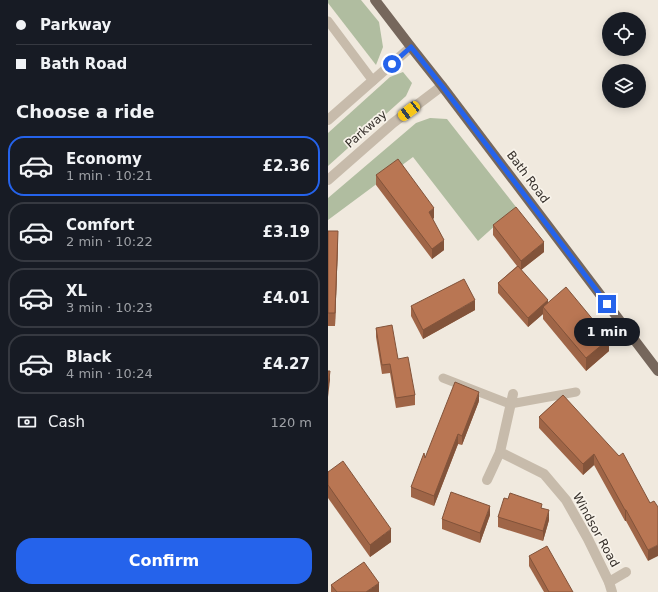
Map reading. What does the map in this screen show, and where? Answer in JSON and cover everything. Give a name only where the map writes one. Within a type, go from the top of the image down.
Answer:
[{"type":"main road","name":"Bath Road","points":[[375,0],[658,371]]},
{"type":"street","points":[[328,120],[411,47]]},
{"type":"street","name":"Parkway","points":[[328,180],[393,123],[442,86]]},
{"type":"street","points":[[487,480],[500,452],[512,399]]},
{"type":"street","name":"Windsor Road","points":[[500,452],[544,474],[562,495],[588,539],[609,582],[612,592]]},
{"type":"street","name":"Windsor Road","points":[[609,582],[626,572]]},
{"type":"lane","points":[[328,22],[373,81]]},
{"type":"lane","points":[[444,378],[512,399],[576,392]]},
{"type":"green space","points":[[328,0],[361,0],[379,22],[383,47],[376,65],[328,3]]},
{"type":"green space","points":[[403,72],[412,83],[406,96],[328,166],[328,133],[390,77]]},
{"type":"green space","points":[[430,118],[447,119],[516,207],[478,241],[413,157],[328,220],[328,198],[416,123]]},
{"type":"building","points":[[398,159],[434,208],[429,212],[444,240],[432,249],[376,175]]},
{"type":"building","points":[[516,207],[544,242],[521,261],[493,225]]},
{"type":"building","points":[[328,231],[338,231],[335,313],[328,313]]},
{"type":"building","points":[[518,266],[548,300],[528,318],[498,283]]},
{"type":"building","points":[[464,279],[475,300],[423,330],[411,306]]},
{"type":"building","points":[[566,287],[609,339],[586,358],[543,307]]},
{"type":"building","points":[[392,325],[398,359],[408,357],[415,395],[396,398],[390,364],[382,365],[376,328]]},
{"type":"building","points":[[328,371],[330,371],[328,387]]},
{"type":"building","points":[[455,382],[479,392],[462,436],[458,434],[434,496],[411,487],[424,453],[425,458]]},
{"type":"building","points":[[563,395],[619,456],[623,453],[650,503],[654,501],[658,507],[658,545],[648,550],[594,454],[583,464],[539,417]]},
{"type":"building","points":[[343,461],[391,529],[370,545],[328,485],[328,472]]},
{"type":"building","points":[[451,492],[490,506],[480,533],[442,519]]},
{"type":"building","points":[[510,493],[542,504],[541,508],[549,510],[543,531],[498,517],[504,498],[508,499]]},
{"type":"building","points":[[547,546],[573,592],[549,592],[529,556]]},
{"type":"building","points":[[364,562],[379,583],[366,592],[337,592],[331,585]]},
{"type":"route","points":[[392,64],[411,47],[607,304]]}]
